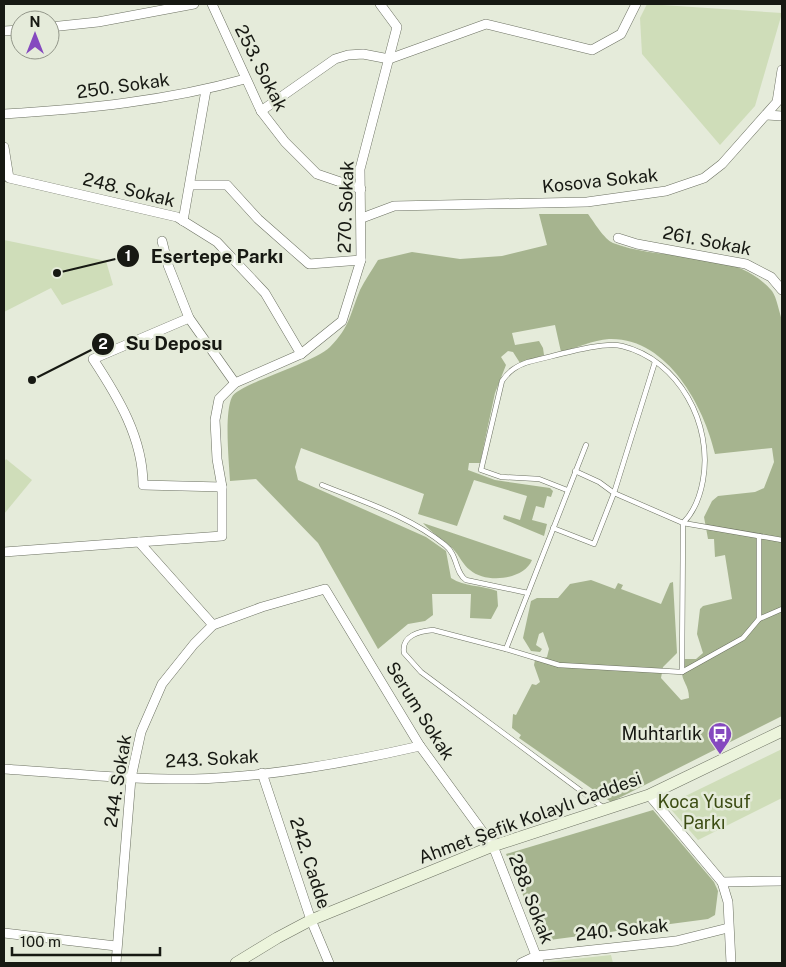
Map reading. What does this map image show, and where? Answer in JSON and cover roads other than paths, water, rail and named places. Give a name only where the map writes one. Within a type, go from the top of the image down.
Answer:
[{"type":"main road","name":"Ahmet Şefik Kolaylı Caddesi","points":[[236,963],[311,920],[493,846],[607,811],[649,795],[782,731]]},
{"type":"street","points":[[60,26],[98,22],[164,7],[194,4]]},
{"type":"street","name":"253. Sokak","points":[[212,4],[261,111],[285,142],[317,174],[361,189]]},
{"type":"street","name":"270. Sokak","points":[[139,542],[222,536],[222,487],[217,460],[215,420],[219,399],[235,383],[301,354],[342,321],[361,260],[360,169],[397,27],[380,4]]},
{"type":"street","points":[[261,111],[334,59],[348,54],[363,54],[389,59],[486,24],[592,50],[620,34],[636,4]]},
{"type":"street","name":"Kosova Sokak","points":[[362,218],[394,206],[568,203],[666,191],[704,178],[722,164],[777,102],[782,70]]},
{"type":"street","name":"250. Sokak","points":[[4,114],[83,109],[206,90],[245,79]]},
{"type":"street","points":[[183,221],[206,90]]},
{"type":"street","points":[[767,115],[782,116]]},
{"type":"street","name":"248. Sokak","points":[[4,147],[9,178],[177,217],[216,242],[266,293],[301,354]]},
{"type":"street","points":[[190,185],[227,185],[258,219],[309,264],[361,260]]},
{"type":"street","name":"261. Sokak","points":[[618,238],[637,244],[746,264],[770,277],[782,290]]},
{"type":"street","points":[[162,241],[168,265],[188,318],[235,383]]},
{"type":"street","points":[[188,318],[93,359],[117,396],[139,450],[143,485],[222,487]]},
{"type":"street","points":[[4,552],[139,542],[213,625]]},
{"type":"street","name":"244. Sokak","points":[[116,963],[131,778],[141,732],[162,684],[194,644],[213,625],[262,607],[325,589]]},
{"type":"street","name":"Serum Sokak","points":[[325,589],[420,746],[493,846]]},
{"type":"street","name":"243. Sokak","points":[[4,769],[131,778],[195,779],[345,763],[420,746]]},
{"type":"street","name":"242. Cadde","points":[[262,773],[311,920],[329,963]]},
{"type":"street","points":[[649,795],[722,882],[728,902],[731,963]]},
{"type":"street","name":"288. Sokak","points":[[493,846],[538,960]]},
{"type":"street","points":[[722,882],[782,881]]},
{"type":"street","name":"240. Sokak","points":[[521,963],[676,941],[728,928]]},
{"type":"street","points":[[4,933],[116,946]]},
{"type":"lane","points":[[568,490],[539,479],[501,477],[481,470],[502,382],[519,365],[604,345],[628,348],[655,362],[668,373],[689,400],[702,427],[705,442],[702,488],[693,513],[682,523],[682,672]]},
{"type":"lane","points":[[553,528],[594,544],[614,493],[655,362]]},
{"type":"lane","points":[[506,649],[586,445]]},
{"type":"lane","points":[[575,471],[599,482],[614,493],[682,523],[782,540]]},
{"type":"lane","points":[[322,485],[414,524],[450,549],[456,558],[461,576],[466,580],[528,593]]},
{"type":"lane","points":[[759,536],[759,619]]},
{"type":"lane","points":[[607,811],[562,775],[421,672],[404,653],[403,648],[408,637],[424,630],[433,630],[559,665],[682,672],[743,638],[759,619],[782,609]]},
{"type":"place","name":"Esertepe Parkı","points":[[57,273]]},
{"type":"place","name":"Su Deposu","points":[[32,380]]},
{"type":"place","name":"Muhtarlık","points":[[720,755]]},
{"type":"park label","name":"Koca Yusuf Parkı","points":[[704,812]]}]
